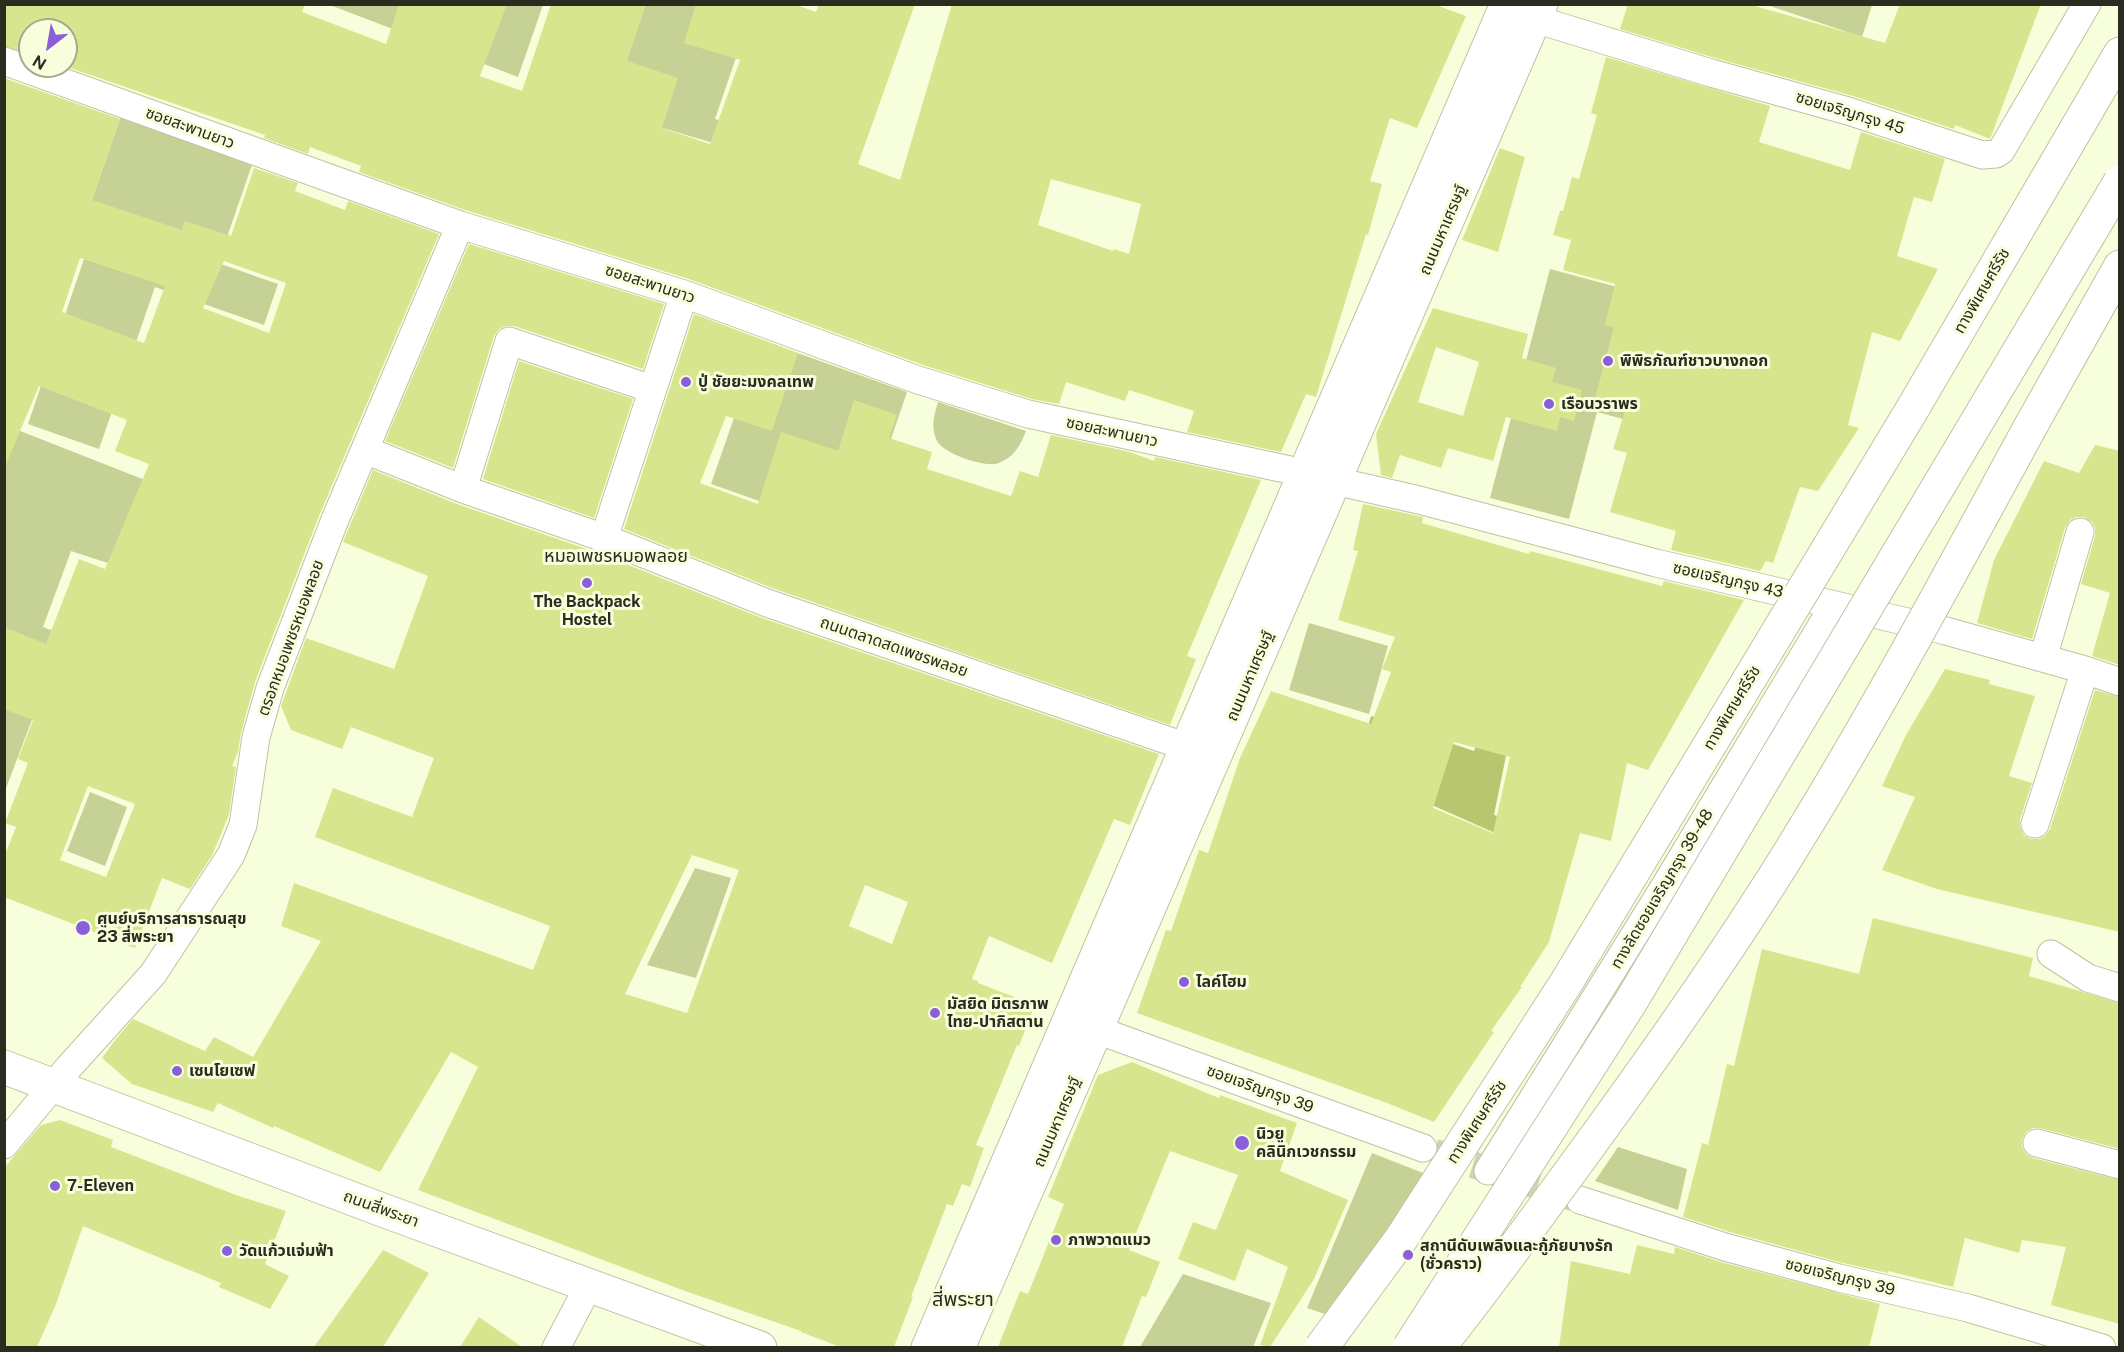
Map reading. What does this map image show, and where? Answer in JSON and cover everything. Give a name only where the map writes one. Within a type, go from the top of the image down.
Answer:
[{"type":"main road","name":"ถนนมหาเศรษฐ์","points":[[928,1347],[1201,752],[1320,477],[1516,8]]},
{"type":"main road","name":"ทางพิเศษศรีรัช","points":[[1321,1347],[1401,1239],[1566,983],[1914,408],[2120,54]]},
{"type":"main road","points":[[1409,1347],[1630,1003],[2120,182]]},
{"type":"main road","points":[[1438,1347],[1476,1300],[1658,1052],[1799,837],[1908,651],[2120,267]]},
{"type":"main road","name":"ถนนมหาเศรษฐ์","points":[[958,1347],[1097,1030],[1201,752]]},
{"type":"main road","name":"ถนนสี่พระยา","points":[[4,1067],[385,1211],[760,1347]]},
{"type":"street","name":"ซอยเจริญกรุง 45","points":[[1516,8],[1711,73],[1848,111],[1982,156],[2001,151],[2087,4]]},
{"type":"street","name":"ซอยสะพานยาว","points":[[4,61],[460,225],[684,294],[918,380],[1028,414],[1320,477]]},
{"type":"street","name":"ตรอกหมอเพชรหมอพลอย","points":[[4,1145],[69,1067],[153,974],[231,855],[243,825],[256,737],[270,688],[334,522],[460,225]]},
{"type":"street","points":[[604,538],[684,294]]},
{"type":"street","points":[[462,489],[509,341],[652,389]]},
{"type":"street","name":"ถนนตลาดสดเพชรพลอย","points":[[365,450],[462,489],[604,538],[788,610],[1201,752]]},
{"type":"street","name":"ซอยเจริญกรุง 43","points":[[1320,477],[1419,500],[1656,563],[1946,632],[2085,669],[2120,682]]},
{"type":"street","points":[[2043,658],[2080,532]]},
{"type":"street","name":"ทางลัดซอยเจริญกรุง 39-48","points":[[1488,1172],[1666,884],[1833,605]]},
{"type":"street","points":[[2035,824],[2085,669]]},
{"type":"street","points":[[2051,954],[2088,978],[2120,988]]},
{"type":"street","name":"ซอยเจริญกรุง 39","points":[[1097,1030],[1423,1148]]},
{"type":"street","points":[[2037,1143],[2120,1165]]},
{"type":"street","name":"ซอยเจริญกรุง 39","points":[[1581,1200],[1725,1247],[1839,1278],[1968,1308],[2102,1347]]},
{"type":"street","points":[[556,1347],[589,1285]]},
{"type":"shaded area","points":[[330,5],[543,5],[518,77]]},
{"type":"shaded area","points":[[645,5],[754,5],[715,119],[746,129],[740,151],[609,112]]},
{"type":"shaded area","points":[[1767,5],[1872,5],[1862,37]]},
{"type":"shaded area","points":[[121,116],[253,162],[218,263],[278,284],[264,325],[155,287],[99,449],[28,424],[85,256],[76,246]]},
{"type":"shaded area","name":"พิพิธภัณฑ์ชาวบางกอก","points":[[1550,269],[1703,310],[1671,432],[1597,412],[1569,519],[1490,498]]},
{"type":"shaded area","points":[[761,340],[907,392],[858,536],[711,484]]},
{"type":"shaded area","points":[[938,402],[1026,431],[1017,449],[1003,461],[989,464],[971,461],[945,449],[936,439],[933,425]]},
{"type":"shaded area","points":[[5,425],[272,530],[242,607],[71,551],[43,627],[64,635],[5,791]]},
{"type":"shaded area","points":[[1309,623],[1388,646],[1369,714],[1289,690]]},
{"type":"shaded area","points":[[1371,716],[1474,751],[1478,740],[1507,751],[1494,815],[1578,836],[1570,866],[1409,795],[1348,801]]},
{"type":"shaded area","points":[[90,792],[127,807],[105,866],[67,851]]},
{"type":"shaded area","points":[[695,868],[731,878],[696,978],[647,965]]},
{"type":"shaded area","points":[[1618,1147],[1687,1169],[1678,1210],[1595,1181]]},
{"type":"shaded area","points":[[1372,1153],[1423,1173],[1334,1317],[1307,1308]]},
{"type":"shaded area","points":[[1183,1274],[1271,1303],[1253,1347],[1140,1347]]},
{"type":"building","points":[[4,4],[305,4],[302,12],[386,44],[399,4],[507,4],[480,76],[522,91],[551,4],[646,4],[627,61],[678,78],[662,128],[710,144],[740,60],[684,43],[696,4],[793,4],[816,12],[819,4],[915,4],[858,164],[900,180],[952,4],[1433,4],[1466,16],[1417,128],[1390,118],[1370,181],[1382,184],[1316,397],[1306,394],[1281,452],[1187,432],[1194,411],[1129,390],[1125,401],[1066,382],[1059,404],[1032,399],[923,365],[689,279],[465,210],[359,172],[361,166],[310,147],[308,154],[264,138],[265,135],[78,71],[78,18],[18,18],[18,50],[4,46]],"holes":[[[1051,179],[1141,204],[1129,254],[1114,249],[1113,251],[1038,225]]]},
{"type":"building","points":[[1628,4],[1748,4],[1885,43],[1900,4],[2041,4],[1990,139],[1955,125],[1954,129],[1853,96],[1620,29]]},
{"type":"building","points":[[1606,57],[1770,106],[1759,142],[1850,170],[1861,132],[1945,159],[1932,202],[1914,197],[1897,256],[1938,269],[1900,341],[1872,332],[1848,425],[1859,428],[1818,491],[1800,487],[1773,563],[1766,561],[1760,571],[1671,550],[1676,531],[1610,512],[1627,453],[1613,449],[1625,411],[1594,402],[1614,327],[1605,325],[1615,284],[1563,270],[1571,240],[1553,235],[1560,211],[1563,211],[1572,177],[1579,179],[1597,115],[1591,113]]},
{"type":"building","points":[[4,78],[120,119],[92,200],[182,230],[185,221],[231,236],[254,168],[298,183],[295,191],[345,210],[348,201],[439,234],[319,516],[255,682],[238,752],[232,766],[236,767],[229,814],[220,837],[211,857],[190,889],[162,878],[135,948],[4,897],[4,857],[16,827],[5,823],[28,763],[18,759],[33,720],[4,709],[4,627],[46,644],[79,559],[105,569],[149,464],[115,451],[127,420],[39,386],[4,469]],"holes":[[[80,258],[165,286],[144,343],[62,312]],[[224,261],[286,283],[269,333],[203,308]],[[88,786],[135,804],[106,877],[60,860]]]},
{"type":"building","points":[[1500,148],[1525,157],[1498,252],[1462,240]]},
{"type":"building","points":[[469,244],[664,304],[643,369],[514,326],[499,329],[494,336],[453,468],[385,441]]},
{"type":"building","points":[[1433,308],[1528,334],[1522,358],[1556,368],[1552,382],[1582,390],[1574,421],[1560,417],[1557,431],[1506,417],[1493,461],[1448,448],[1441,468],[1400,455],[1392,478],[1381,475],[1376,434]],"holes":[[[1436,347],[1479,362],[1463,416],[1418,402]]]},
{"type":"building","points":[[694,314],[798,353],[772,431],[726,416],[700,483],[758,504],[781,432],[838,451],[854,400],[897,415],[889,438],[932,452],[927,469],[1011,496],[1020,471],[1038,477],[1051,435],[1130,452],[1154,461],[1155,457],[1261,480],[1187,656],[1196,659],[1170,725],[772,588],[624,529]]},
{"type":"building","points":[[519,361],[633,399],[594,518],[483,479]]},
{"type":"building","points":[[2095,445],[2120,451],[2120,665],[2092,656],[2110,593],[2081,584],[2095,536],[2092,522],[2084,517],[2070,520],[2065,528],[2032,639],[1977,623],[1994,560],[2044,461],[2079,473]]},
{"type":"building","points":[[373,470],[457,504],[598,553],[762,618],[1159,754],[1130,825],[1114,819],[1052,963],[989,936],[972,979],[1035,1005],[976,1145],[984,1148],[970,1187],[962,1184],[953,1206],[947,1204],[894,1347],[840,1347],[418,1190],[478,1067],[451,1052],[380,1172],[218,1103],[213,1112],[132,1084],[102,1058],[133,1019],[205,1051],[214,1037],[253,1057],[321,941],[281,926],[294,883],[533,970],[550,926],[315,837],[333,788],[412,817],[434,758],[351,727],[342,749],[291,730],[281,706],[306,638],[394,669],[428,576],[343,542]],"holes":[[[692,855],[739,870],[687,1013],[625,994]],[[865,885],[908,902],[892,944],[849,926]]]},
{"type":"building","points":[[1363,504],[1423,517],[1422,523],[1529,554],[1530,551],[1662,586],[1664,581],[1744,600],[1648,770],[1627,763],[1611,841],[1580,833],[1549,942],[1520,987],[1522,987],[1491,1031],[1494,1032],[1434,1122],[1137,1013],[1166,930],[1171,931],[1199,850],[1208,853],[1240,758],[1271,691],[1371,724],[1391,672],[1382,669],[1395,637],[1338,620],[1358,551],[1353,550]],"holes":[[[1454,742],[1510,757],[1493,833],[1433,808]]]},
{"type":"building","points":[[1945,669],[1990,680],[1989,684],[2035,696],[2009,776],[2032,783],[2020,819],[2020,827],[2024,835],[2031,839],[2045,836],[2050,829],[2095,690],[2120,697],[2120,932],[1937,889],[1882,870],[1915,797],[1882,786],[1906,735]]},
{"type":"building","points":[[1873,918],[2033,958],[2029,976],[2120,1003],[2120,1149],[2040,1128],[2033,1128],[2026,1132],[2022,1140],[2022,1147],[2026,1154],[2033,1158],[2120,1180],[2120,1324],[2051,1305],[2066,1247],[2022,1240],[2019,1253],[1965,1238],[1953,1287],[1843,1263],[1683,1217],[1702,1143],[1708,1145],[1727,1064],[1734,1066],[1762,949],[1859,974]]},
{"type":"building","points":[[1132,1062],[1219,1098],[1220,1095],[1297,1123],[1280,1171],[1348,1200],[1314,1279],[1270,1347],[1260,1345],[1288,1267],[1247,1249],[1235,1281],[1178,1259],[1193,1222],[1216,1230],[1238,1175],[1170,1151],[1129,1250],[1160,1262],[1146,1297],[1142,1296],[1122,1347],[998,1347],[1020,1291],[1028,1294],[1064,1204],[1048,1197],[1098,1075]]},
{"type":"building","points":[[60,1120],[113,1140],[111,1147],[236,1195],[286,1211],[265,1264],[289,1276],[270,1309],[219,1287],[221,1283],[83,1226],[56,1304],[37,1347],[4,1347],[4,1168],[41,1125]]},
{"type":"building","points":[[1637,1245],[1674,1254],[1675,1247],[1721,1262],[1880,1304],[1869,1347],[1559,1347],[1571,1261],[1630,1274]]},
{"type":"building","points":[[383,1250],[429,1273],[383,1347],[314,1347]]},
{"type":"building","points":[[479,1317],[522,1347],[460,1347]]},
{"type":"tunnel","points":[[1434,1152],[1574,1198]]},
{"type":"place","name":"พิพิธภัณฑ์ชาวบางกอก","points":[[1608,361]]},
{"type":"place","name":"ปู่ ชัยยะมงคลเทพ","points":[[686,382]]},
{"type":"place","name":"เรือนวราพร","points":[[1549,404]]},
{"type":"place","name":"The Backpack Hostel","points":[[587,583]]},
{"type":"place","name":"ศูนย์บริการสาธารณสุข 23 สี่พระยา","points":[[83,928]]},
{"type":"place","name":"ไลค์โฮม","points":[[1184,982]]},
{"type":"place","name":"มัสยิด มิตรภาพ ไทย-ปากิสตาน","points":[[935,1013]]},
{"type":"place","name":"เซนโยเซฟ","points":[[177,1071]]},
{"type":"place","name":"นิวยู คลินิกเวชกรรม","points":[[1242,1143]]},
{"type":"place","name":"7-Eleven","points":[[55,1186]]},
{"type":"place","name":"ภาพวาดแมว","points":[[1056,1240]]},
{"type":"place","name":"วัดแก้วแจ่มฟ้า","points":[[227,1251]]},
{"type":"place","name":"สถานีดับเพลิงและกู้ภัยบางรัก (ชั่วคราว)","points":[[1408,1255]]},
{"type":"district","name":"หมอเพชรหมอพลอย","points":[[616,556]]},
{"type":"district","name":"สี่พระยา","points":[[963,1300]]}]
